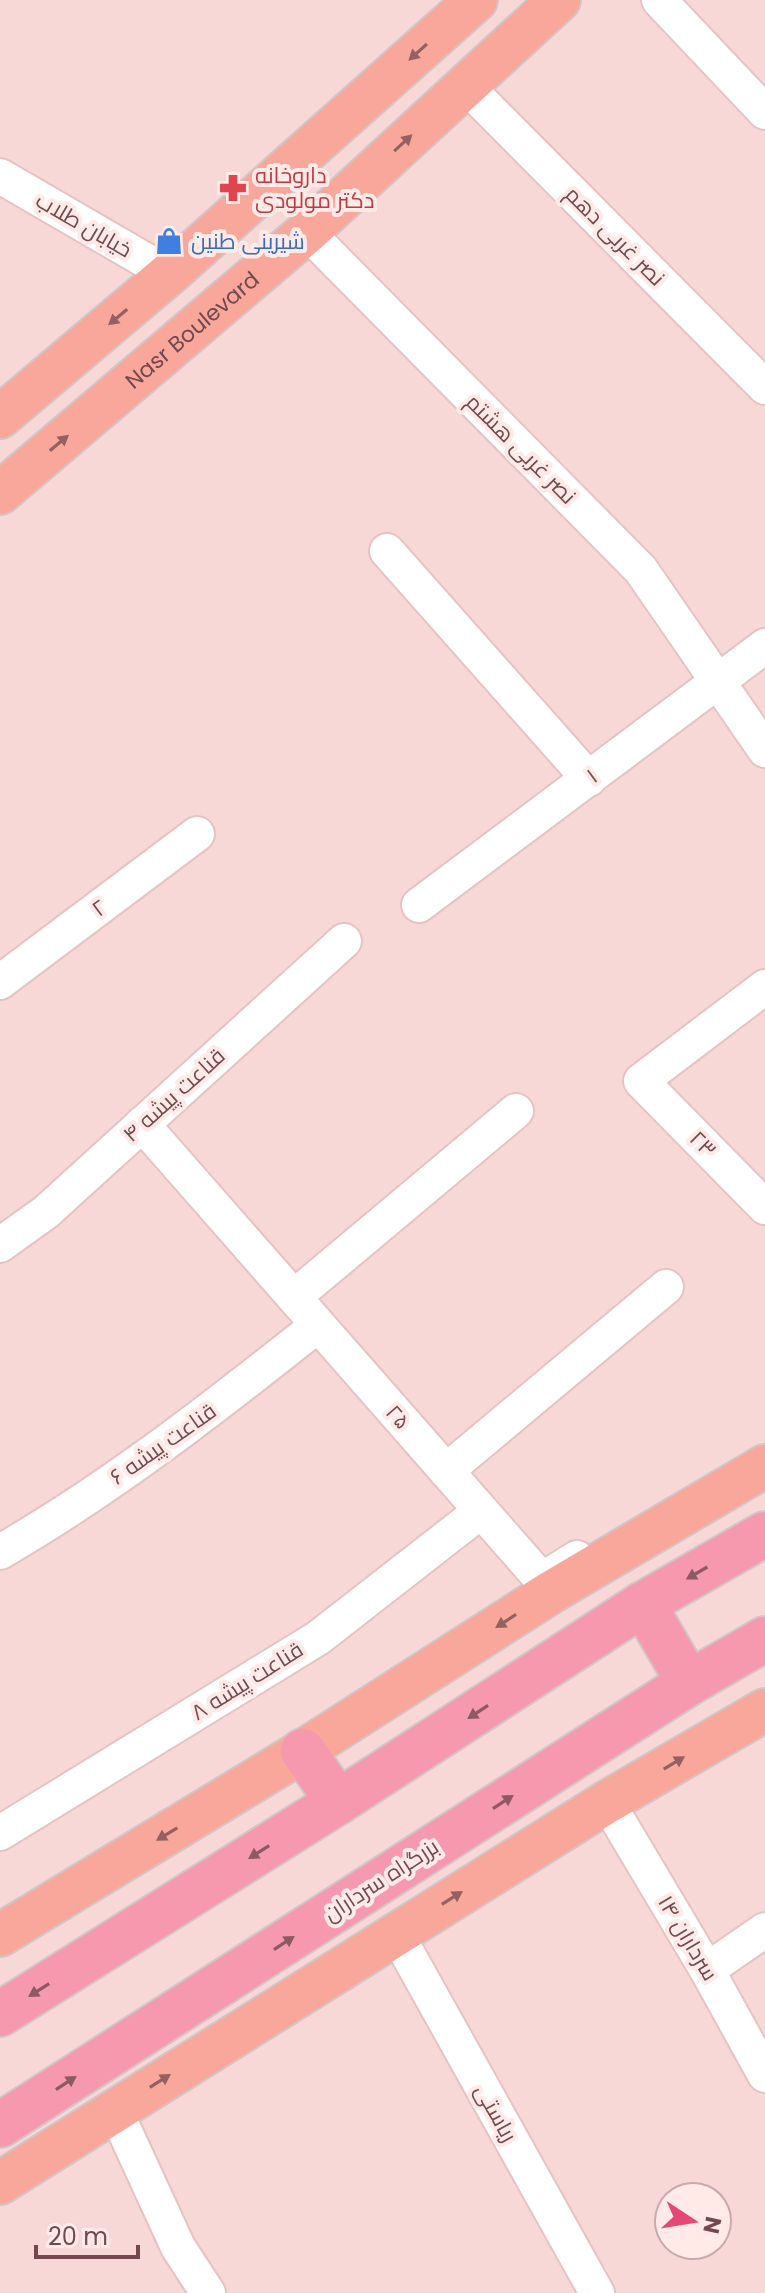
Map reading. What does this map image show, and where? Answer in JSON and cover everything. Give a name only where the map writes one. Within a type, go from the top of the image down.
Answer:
[{"type":"highway","points":[[0,2014],[338,1802],[643,1604],[765,1534]]},
{"type":"highway","points":[[643,1604],[689,1683]]},
{"type":"highway","name":"بزرگراه سرداران","points":[[0,2125],[689,1683],[765,1639]]},
{"type":"highway","points":[[303,1751],[338,1802]]},
{"type":"main road","points":[[0,417],[169,274],[476,0]]},
{"type":"main road","name":"Nasr Boulevard","points":[[0,493],[307,232],[559,0]]},
{"type":"main road","points":[[0,1935],[303,1751],[553,1591],[765,1466]]},
{"type":"main road","points":[[0,2183],[607,1802],[765,1710]]},
{"type":"street","points":[[659,0],[765,112]]},
{"type":"street","name":"نصر غربی دهم","points":[[465,85],[765,387]]},
{"type":"street","name":"خیابان طلاب","points":[[0,176],[169,274]]},
{"type":"street","name":"نصر غربی هشتم","points":[[307,232],[641,570],[765,750]]},
{"type":"street","points":[[387,551],[589,779]]},
{"type":"street","name":"۱","points":[[419,905],[765,646]]},
{"type":"street","name":"۲","points":[[0,982],[197,834]]},
{"type":"street","name":"قناعت پیشه ۴","points":[[0,1245],[46,1212],[344,941]]},
{"type":"street","name":"۲۳","points":[[765,987],[641,1081],[765,1207]]},
{"type":"street","points":[[294,1297],[516,1111]]},
{"type":"street","name":"۲۵","points":[[142,1124],[542,1580],[687,1488]]},
{"type":"street","points":[[446,1471],[666,1287]]},
{"type":"street","name":"قناعت پیشه ۶","points":[[0,1552],[190,1428],[318,1325]]},
{"type":"street","name":"قناعت پیشه ۸","points":[[0,1833],[318,1638],[481,1511]]},
{"type":"street","name":"۱۴ سرداران","points":[[607,1802],[765,2075]]},
{"type":"street","points":[[707,1970],[765,1930]]},
{"type":"street","name":"ریاستی","points":[[396,1933],[597,2293]]},
{"type":"street","points":[[115,2110],[178,2247],[208,2293]]},
{"type":"shaded area","points":[[0,0],[765,0],[765,2293],[0,2293]]},
{"type":"place","name":"داروخانه دکتر مولودی","points":[[233,188]]},
{"type":"place","name":"شیرینی طنین","points":[[169,241]]}]
